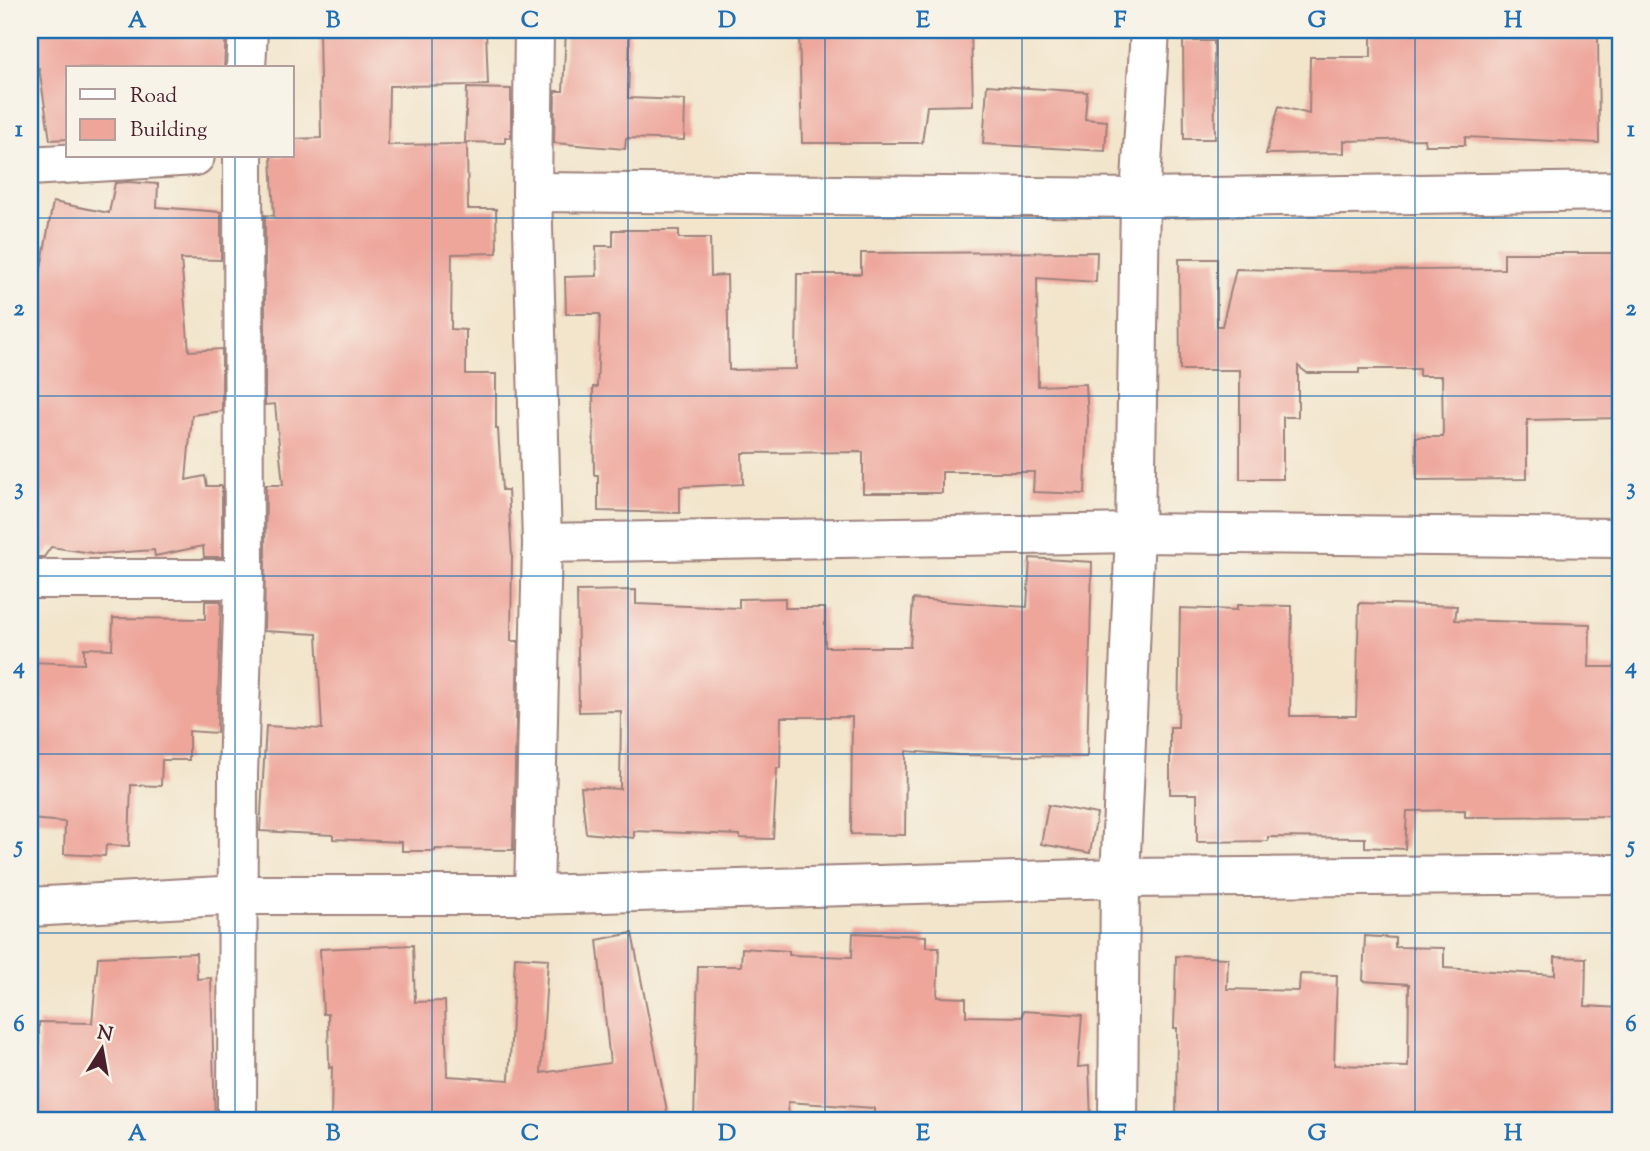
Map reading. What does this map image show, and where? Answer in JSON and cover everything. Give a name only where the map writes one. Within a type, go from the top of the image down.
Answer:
[{"type":"street","points":[[246,66],[248,30]]},
{"type":"street","points":[[534,30],[531,192],[542,543],[534,895]]},
{"type":"street","points":[[1118,1121],[1120,877],[1135,533],[1140,198],[1150,30]]},
{"type":"street","points":[[30,166],[162,158]]},
{"type":"street","points":[[237,1121],[238,775],[244,579],[243,158]]},
{"type":"street","points":[[531,192],[1140,198],[1620,191]]},
{"type":"street","points":[[542,543],[1135,533],[1620,538]]},
{"type":"street","points":[[30,579],[244,579]]},
{"type":"street","points":[[30,907],[239,895],[534,895],[1120,877],[1620,874]]},
{"type":"building","points":[[30,30],[226,30],[224,66],[66,66],[66,139],[50,140],[39,68],[30,69]]},
{"type":"building","points":[[319,30],[388,30],[388,33],[486,30],[488,85],[389,86],[388,145],[467,144],[468,209],[496,209],[497,253],[452,254],[451,329],[466,330],[466,374],[496,374],[496,429],[502,490],[508,490],[512,556],[511,641],[518,641],[513,850],[402,851],[402,842],[333,839],[333,835],[260,831],[266,726],[322,729],[317,634],[264,631],[266,485],[283,485],[275,404],[265,405],[265,215],[274,216],[271,158],[294,158],[294,139],[321,138]]},
{"type":"building","points":[[566,30],[630,33],[628,98],[685,100],[684,140],[626,138],[625,149],[554,143],[555,91],[563,91]]},
{"type":"building","points":[[799,30],[971,30],[973,105],[927,106],[922,143],[802,143]]},
{"type":"building","points":[[1371,30],[1598,30],[1599,143],[1465,137],[1465,145],[1425,145],[1424,139],[1344,141],[1344,153],[1266,154],[1279,106],[1309,114],[1310,57],[1371,57]]},
{"type":"building","points":[[1183,41],[1214,41],[1215,139],[1184,139]]},
{"type":"building","points":[[987,85],[1087,92],[1085,119],[1107,121],[1105,151],[983,144]]},
{"type":"building","points":[[467,88],[511,89],[511,138],[505,137],[505,143],[465,142]]},
{"type":"building","points":[[115,183],[158,184],[157,207],[221,212],[221,260],[181,259],[189,351],[222,349],[222,411],[192,415],[186,480],[205,476],[207,486],[222,486],[222,557],[204,557],[203,546],[155,556],[154,550],[99,554],[51,547],[44,557],[30,557],[30,329],[53,202],[109,213]]},
{"type":"building","points":[[613,230],[679,230],[679,238],[710,238],[711,276],[727,275],[729,370],[796,369],[797,274],[861,274],[861,253],[1097,252],[1096,282],[1037,278],[1038,386],[1086,384],[1088,419],[1085,494],[1033,492],[1034,472],[942,472],[942,493],[863,493],[863,452],[742,453],[743,484],[680,487],[680,513],[598,511],[598,475],[594,475],[593,387],[597,387],[600,314],[566,314],[565,277],[597,276],[596,246],[613,246]]},
{"type":"building","points":[[1504,253],[1620,253],[1620,418],[1527,420],[1527,479],[1417,480],[1416,437],[1443,437],[1442,376],[1419,376],[1419,369],[1359,369],[1359,373],[1307,373],[1298,366],[1298,417],[1283,417],[1283,479],[1240,479],[1240,370],[1180,370],[1179,259],[1217,259],[1217,326],[1222,326],[1236,269],[1504,269]]},
{"type":"building","points":[[1030,558],[1092,562],[1087,757],[958,755],[906,751],[905,835],[851,834],[852,717],[781,717],[780,768],[777,768],[773,839],[634,831],[634,838],[586,833],[581,787],[620,789],[621,711],[579,712],[577,591],[636,590],[636,604],[739,608],[739,599],[785,598],[785,608],[825,608],[825,647],[910,647],[913,599],[1027,607]]},
{"type":"building","points":[[205,601],[221,601],[217,733],[189,731],[189,760],[162,760],[161,786],[131,785],[129,846],[106,845],[105,856],[64,854],[65,822],[30,819],[30,662],[84,664],[84,648],[112,649],[113,618],[205,619]]},
{"type":"building","points":[[1359,603],[1457,606],[1455,620],[1590,624],[1589,667],[1620,667],[1620,816],[1465,817],[1465,810],[1407,811],[1405,849],[1365,847],[1365,838],[1268,837],[1268,841],[1197,842],[1197,794],[1170,794],[1170,727],[1178,727],[1180,608],[1237,610],[1237,605],[1292,606],[1290,716],[1356,716]]},
{"type":"building","points":[[1048,805],[1097,814],[1090,853],[1041,844]]},
{"type":"building","points":[[632,933],[669,1121],[331,1121],[332,1067],[329,1068],[328,1014],[323,1014],[320,949],[413,945],[415,1002],[445,1001],[447,1076],[509,1080],[515,957],[548,959],[541,1073],[610,1063],[597,940]]},
{"type":"building","points":[[853,933],[926,936],[926,947],[939,947],[937,997],[966,998],[966,1016],[1022,1017],[1023,1011],[1082,1015],[1078,1067],[1089,1066],[1091,1121],[874,1121],[874,1108],[788,1102],[789,1121],[694,1121],[698,966],[741,966],[742,948],[789,951],[789,955],[852,957]]},
{"type":"building","points":[[1365,936],[1395,938],[1395,947],[1444,948],[1444,968],[1555,975],[1555,957],[1586,958],[1585,1006],[1620,1008],[1620,1121],[1176,1121],[1176,956],[1228,958],[1227,989],[1299,991],[1300,974],[1337,975],[1334,1065],[1408,1067],[1409,984],[1363,981]]},
{"type":"building","points":[[196,953],[197,979],[211,978],[215,1121],[30,1121],[30,1083],[38,1084],[39,1022],[92,1023],[98,957]]}]
